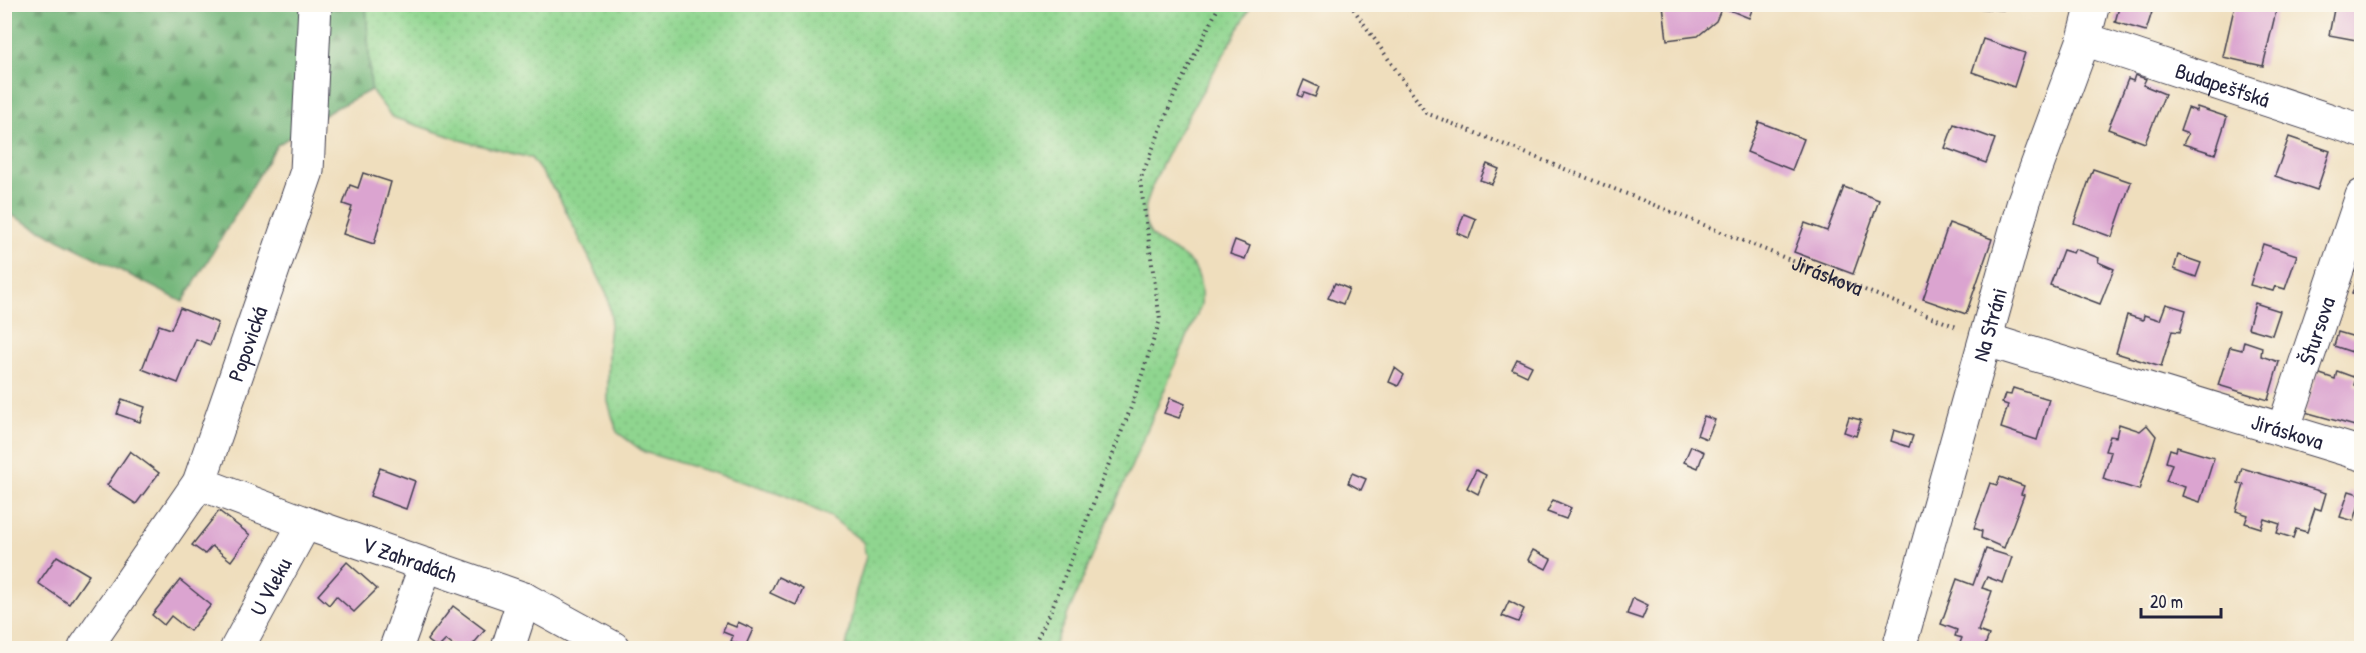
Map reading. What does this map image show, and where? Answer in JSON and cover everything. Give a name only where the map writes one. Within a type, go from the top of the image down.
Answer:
[{"type":"street","name":"Popovická","points":[[85,648],[199,483],[307,171],[315,4]]},
{"type":"street","name":"Na Stráni","points":[[1899,648],[1987,340],[2024,201],[2084,39],[2093,4]]},
{"type":"street","name":"Budapešťská","points":[[2084,39],[2361,131]]},
{"type":"street","name":"Štursova","points":[[2283,430],[2361,196]]},
{"type":"street","name":"Jiráskova","points":[[1987,340],[2361,454]]},
{"type":"street","name":"V Zahradách","points":[[199,483],[305,523],[524,598],[614,648]]},
{"type":"street","name":"U Vleku","points":[[237,648],[305,523]]},
{"type":"street","points":[[396,648],[426,565]]},
{"type":"street","points":[[508,648],[524,598]]},
{"type":"path","points":[[1032,648],[1050,613],[1124,427],[1160,320],[1140,180],[1174,96],[1220,4]]},
{"type":"path","name":"Jiráskova","points":[[1350,4],[1426,113],[1987,340]]},
{"type":"green space","points":[[4,5],[366,5],[371,90],[334,109],[277,145],[183,302],[5,212]]},
{"type":"green space","points":[[366,5],[1251,5],[1171,148],[1156,178],[1147,204],[1145,221],[1150,233],[1158,242],[1188,260],[1196,270],[1200,284],[1201,305],[1053,648],[846,648],[856,591],[866,557],[863,542],[831,517],[780,493],[644,452],[617,432],[608,402],[608,344],[611,317],[607,294],[558,195],[531,158],[470,143],[392,117],[371,90]]},
{"type":"building","points":[[1754,4],[1749,18],[1722,7],[1716,21],[1698,36],[1667,40],[1663,5]]},
{"type":"building","points":[[1962,4],[2003,4],[2003,10],[1962,7]]},
{"type":"building","points":[[2120,4],[2152,12],[2146,31],[2115,22]]},
{"type":"building","points":[[2235,4],[2277,7],[2263,66],[2223,57]]},
{"type":"building","points":[[2335,4],[2362,4],[2362,41],[2329,35]]},
{"type":"building","points":[[1983,39],[2025,53],[2014,87],[1972,72]]},
{"type":"building","points":[[2135,75],[2146,79],[2143,85],[2165,94],[2145,143],[2108,129],[2128,79],[2133,81]]},
{"type":"building","points":[[1304,80],[1319,87],[1315,97],[1304,93],[1302,97],[1298,95]]},
{"type":"building","points":[[2197,107],[2227,117],[2215,154],[2183,144],[2188,134],[2180,131],[2188,108],[2196,111]]},
{"type":"building","points":[[1759,122],[1804,139],[1792,170],[1747,152]]},
{"type":"building","points":[[1954,124],[1995,139],[1986,163],[1945,148]]},
{"type":"building","points":[[2289,137],[2330,151],[2317,190],[2275,176]]},
{"type":"building","points":[[1487,164],[1499,169],[1492,184],[1480,180]]},
{"type":"building","points":[[2093,169],[2131,182],[2112,237],[2074,223]]},
{"type":"building","points":[[363,173],[391,182],[374,244],[343,234],[352,207],[343,204],[350,185],[358,188]]},
{"type":"building","points":[[1844,187],[1879,200],[1853,274],[1794,252],[1805,223],[1827,231]]},
{"type":"building","points":[[1464,214],[1476,219],[1469,238],[1457,233]]},
{"type":"building","points":[[1949,223],[1992,239],[1966,314],[1923,299]]},
{"type":"building","points":[[1235,240],[1250,246],[1245,259],[1230,254]]},
{"type":"building","points":[[2263,244],[2297,255],[2285,289],[2275,286],[2273,291],[2250,285]]},
{"type":"building","points":[[2075,249],[2099,258],[2098,262],[2114,269],[2100,304],[2050,285],[2063,250],[2073,253]]},
{"type":"building","points":[[2357,249],[2362,250],[2362,297],[2352,294],[2359,273],[2350,270]]},
{"type":"building","points":[[2178,255],[2201,263],[2196,277],[2174,269]]},
{"type":"building","points":[[1335,283],[1349,289],[1343,304],[1328,298]]},
{"type":"building","points":[[2255,303],[2280,311],[2272,335],[2248,328]]},
{"type":"building","points":[[2166,304],[2186,310],[2180,332],[2172,331],[2161,367],[2116,353],[2127,315],[2143,320],[2144,315],[2160,320]]},
{"type":"building","points":[[180,308],[218,323],[210,345],[196,339],[178,383],[142,369],[159,325],[171,329]]},
{"type":"building","points":[[2338,332],[2362,339],[2358,354],[2334,346]]},
{"type":"building","points":[[2244,341],[2262,347],[2261,356],[2279,362],[2268,400],[2218,385],[2230,347],[2242,350]]},
{"type":"building","points":[[1517,359],[1532,366],[1527,376],[1512,369]]},
{"type":"building","points":[[1395,368],[1404,375],[1398,386],[1389,382]]},
{"type":"building","points":[[2337,371],[2356,378],[2354,385],[2362,388],[2362,428],[2305,412],[2317,373],[2335,379]]},
{"type":"building","points":[[2013,388],[2049,399],[2037,440],[2001,428],[2008,405],[2002,403],[2005,394],[2011,395]]},
{"type":"building","points":[[1170,398],[1185,404],[1179,418],[1164,413]]},
{"type":"building","points":[[122,399],[145,407],[140,422],[117,414]]},
{"type":"building","points":[[1704,416],[1715,420],[1707,439],[1697,435]]},
{"type":"building","points":[[1849,417],[1861,420],[1856,436],[1844,432]]},
{"type":"building","points":[[2119,424],[2140,431],[2147,425],[2156,436],[2139,490],[2103,479],[2111,452],[2105,451],[2110,436],[2116,437]]},
{"type":"building","points":[[1894,430],[1913,436],[1909,447],[1891,441]]},
{"type":"building","points":[[1691,446],[1704,452],[1698,468],[1684,462]]},
{"type":"building","points":[[2177,447],[2214,458],[2200,502],[2182,496],[2185,487],[2166,481],[2172,464],[2166,462],[2170,449],[2176,451]]},
{"type":"building","points":[[130,451],[159,473],[136,504],[107,485]]},
{"type":"building","points":[[380,468],[415,481],[406,509],[370,496]]},
{"type":"building","points":[[2242,468],[2326,493],[2321,510],[2315,508],[2307,532],[2296,529],[2293,538],[2277,533],[2280,524],[2264,519],[2261,528],[2245,523],[2248,515],[2236,511],[2244,485],[2238,483]]},
{"type":"building","points":[[1476,470],[1486,475],[1478,494],[1467,488]]},
{"type":"building","points":[[1352,473],[1366,479],[1361,490],[1348,483]]},
{"type":"building","points":[[2000,477],[2024,486],[2021,494],[2024,495],[2004,548],[1981,538],[1982,531],[1974,528],[1990,483],[1997,485]]},
{"type":"building","points":[[2349,491],[2362,495],[2354,521],[2340,517]]},
{"type":"building","points":[[1553,500],[1571,508],[1566,519],[1547,512]]},
{"type":"building","points":[[219,511],[250,535],[231,561],[212,546],[205,554],[192,545]]},
{"type":"building","points":[[1986,549],[2012,557],[2003,583],[1987,577],[1982,588],[1992,591],[1978,631],[1989,635],[1984,648],[1958,648],[1962,638],[1955,636],[1957,630],[1941,624],[1957,579],[1973,585]]},
{"type":"building","points":[[1533,550],[1551,559],[1546,569],[1528,560]]},
{"type":"building","points":[[57,556],[89,575],[69,604],[38,583]]},
{"type":"building","points":[[347,562],[377,589],[354,612],[336,596],[329,605],[318,595]]},
{"type":"building","points":[[778,577],[803,589],[796,605],[770,593]]},
{"type":"building","points":[[180,580],[211,605],[190,631],[171,616],[164,625],[152,615]]},
{"type":"building","points":[[1633,598],[1648,605],[1642,619],[1627,614]]},
{"type":"building","points":[[1509,601],[1524,609],[1518,622],[1502,616]]},
{"type":"building","points":[[453,606],[485,630],[470,648],[456,648],[446,640],[438,648],[427,640]]},
{"type":"building","points":[[738,622],[753,629],[745,647],[731,641],[733,636],[723,632],[726,623],[736,627]]}]
